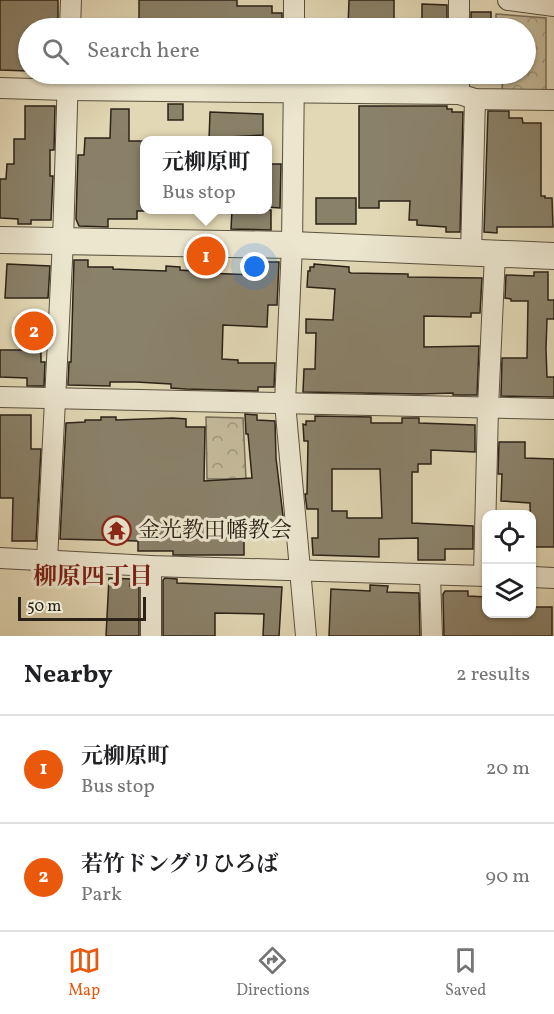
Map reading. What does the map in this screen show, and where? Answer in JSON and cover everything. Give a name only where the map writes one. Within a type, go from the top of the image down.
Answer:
[{"type":"street","points":[[70,18],[71,0]]},
{"type":"street","points":[[294,0],[294,18]]},
{"type":"street","points":[[459,0],[459,18]]},
{"type":"street","points":[[508,0],[554,6]]},
{"type":"street","points":[[0,88],[45,84]]},
{"type":"street","points":[[47,560],[63,242],[67,84]]},
{"type":"street","points":[[294,84],[292,245],[285,403],[306,636]]},
{"type":"street","points":[[307,84],[554,100]]},
{"type":"street","points":[[463,84],[467,96],[483,254],[488,408],[485,564]]},
{"type":"street","points":[[0,240],[292,245],[554,256]]},
{"type":"street","points":[[0,397],[554,409]]},
{"type":"street","points":[[0,558],[151,566],[482,576]]},
{"type":"street","points":[[151,566],[151,636]]},
{"type":"street","points":[[430,575],[432,636]]},
{"type":"street","points":[[536,577],[554,578]]},
{"type":"green space","points":[[496,14],[546,18],[546,90],[502,90],[502,84],[536,84],[536,18],[496,18]]},
{"type":"green space","points":[[206,417],[243,418],[246,479],[207,479]]},
{"type":"building","points":[[0,0],[58,0],[58,18],[18,18],[18,71],[0,70]]},
{"type":"building","points":[[139,0],[237,0],[237,6],[272,6],[272,13],[282,13],[282,18],[139,18]]},
{"type":"building","points":[[349,0],[394,0],[394,18],[348,18]]},
{"type":"building","points":[[422,4],[447,5],[447,18],[422,18]]},
{"type":"building","points":[[471,12],[491,12],[491,18],[471,18]]},
{"type":"building","points":[[168,104],[183,104],[183,120],[168,120]]},
{"type":"building","points":[[25,106],[55,106],[54,150],[50,150],[50,176],[53,176],[51,220],[31,220],[31,224],[18,224],[18,219],[0,218],[0,179],[6,179],[7,164],[14,164],[14,139],[25,139]]},
{"type":"building","points":[[359,106],[447,106],[447,109],[452,109],[452,112],[463,112],[460,232],[446,232],[446,227],[417,225],[417,220],[409,220],[410,201],[379,201],[379,208],[359,208]]},
{"type":"building","points":[[111,109],[129,109],[129,141],[140,141],[140,211],[137,211],[137,219],[108,219],[108,227],[79,226],[76,219],[78,155],[84,155],[85,138],[110,138]]},
{"type":"building","points":[[488,111],[509,111],[509,118],[522,118],[523,123],[541,123],[541,196],[552,198],[553,227],[497,227],[497,233],[484,232]]},
{"type":"building","points":[[210,112],[263,114],[263,135],[209,136]]},
{"type":"building","points":[[272,164],[281,164],[280,208],[272,207]]},
{"type":"building","points":[[316,198],[356,198],[356,224],[316,224]]},
{"type":"building","points":[[232,214],[271,214],[271,230],[231,229]]},
{"type":"building","points":[[74,260],[88,260],[88,267],[166,271],[166,266],[206,273],[258,275],[258,262],[279,262],[277,305],[268,305],[267,327],[223,325],[222,359],[238,360],[238,363],[275,363],[274,387],[258,387],[258,391],[171,388],[171,384],[136,382],[110,382],[110,386],[68,385],[69,362],[71,362]]},
{"type":"building","points":[[7,264],[50,266],[48,298],[5,298]]},
{"type":"building","points":[[314,264],[349,267],[351,273],[408,274],[408,277],[482,278],[480,313],[471,313],[471,317],[424,316],[424,347],[479,346],[477,395],[303,392],[304,369],[315,369],[316,333],[306,333],[306,319],[333,320],[335,289],[307,287],[308,271],[310,267],[314,267]]},
{"type":"building","points":[[534,272],[548,272],[548,300],[554,300],[554,319],[547,319],[546,349],[547,377],[554,377],[554,397],[501,396],[502,358],[527,358],[528,301],[511,301],[505,298],[506,275],[534,276]]},
{"type":"building","points":[[0,350],[41,350],[41,362],[45,362],[44,386],[27,386],[27,378],[0,377]]},
{"type":"building","points":[[245,414],[257,415],[257,420],[275,421],[276,458],[284,524],[283,527],[244,531],[244,555],[173,555],[173,551],[138,551],[138,541],[60,539],[66,423],[101,420],[101,417],[116,417],[116,420],[186,419],[186,427],[205,427],[204,481],[252,478]]},
{"type":"building","points":[[0,415],[31,415],[31,449],[41,449],[36,541],[12,541],[13,498],[0,498]]},
{"type":"building","points":[[315,416],[371,417],[371,423],[402,423],[402,418],[419,418],[419,423],[475,425],[475,452],[431,450],[431,464],[418,464],[418,472],[412,472],[412,523],[473,526],[473,549],[445,549],[445,560],[418,560],[418,538],[379,539],[379,557],[313,555],[312,538],[318,538],[318,509],[307,509],[305,494],[307,494],[308,441],[304,441],[303,424],[306,425],[306,421],[315,421]],"holes":[[[332,469],[380,469],[382,518],[347,518],[347,511],[332,511]]]},
{"type":"building","points":[[499,442],[525,442],[525,458],[554,459],[554,547],[536,547],[536,510],[530,510],[530,503],[501,501],[502,474],[498,474]]},
{"type":"building","points":[[109,578],[131,579],[130,586],[139,587],[139,636],[106,636]]},
{"type":"building","points":[[165,578],[177,579],[177,583],[282,587],[279,636],[263,636],[264,614],[215,613],[215,636],[163,636],[163,580]]},
{"type":"building","points":[[370,585],[388,586],[387,592],[419,593],[420,636],[329,636],[331,589],[370,591]]},
{"type":"building","points":[[445,591],[468,591],[468,596],[482,597],[482,618],[536,618],[536,607],[552,607],[552,636],[444,636],[443,594]]},
{"type":"place","name":"元柳原町","points":[[206,256]]},
{"type":"place","name":"若竹ドングリひろば","points":[[34,331]]},
{"type":"place","name":"金光教田幡教会","points":[[117,531]]},
{"type":"district","name":"柳原四丁目","points":[[93,578]]}]
